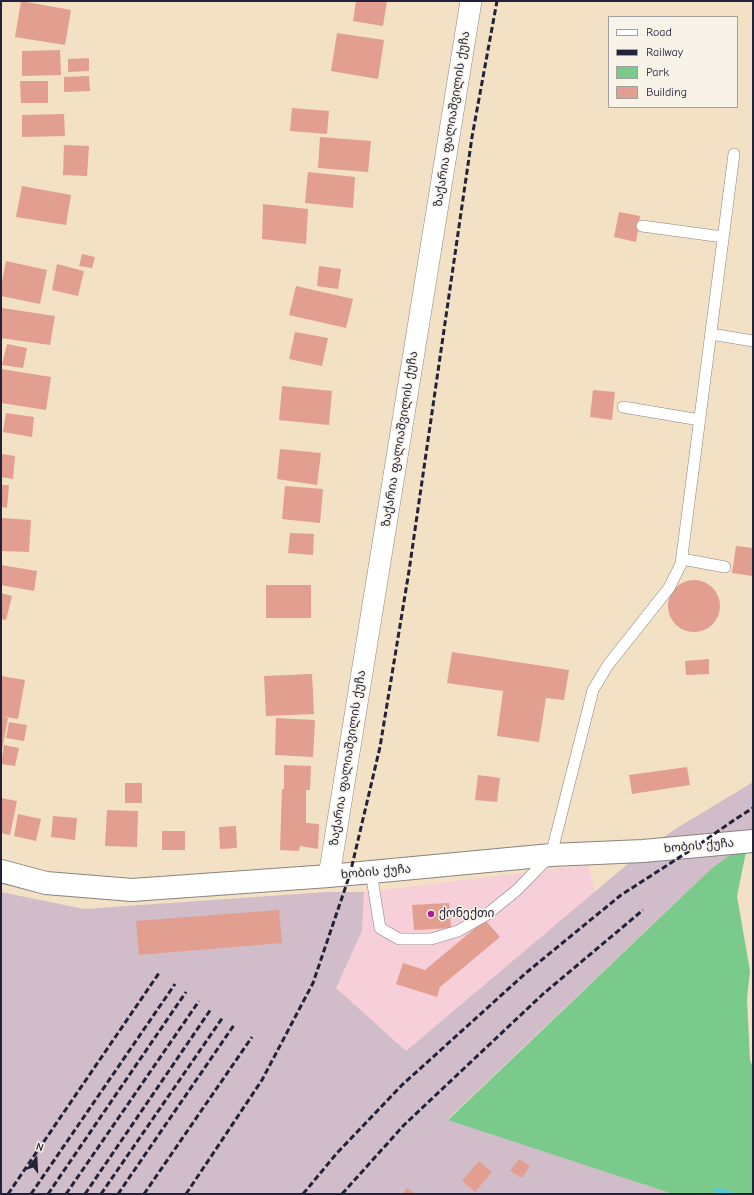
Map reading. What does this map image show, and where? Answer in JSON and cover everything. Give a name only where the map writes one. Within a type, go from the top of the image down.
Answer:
[{"type":"main road","name":"ხობის ქუჩა","points":[[1,871],[46,883],[132,890],[329,876],[551,855],[643,851],[753,841]]},
{"type":"street","name":"ზაქარია ფალიაშვილის ქუჩა","points":[[329,876],[472,1]]},
{"type":"lane","points":[[371,872],[380,928],[400,939],[431,940],[458,931],[486,914],[517,890],[551,855],[593,690],[608,665],[669,588],[681,564],[734,154]]},
{"type":"lane","points":[[642,226],[723,237]]},
{"type":"lane","points":[[711,334],[753,340]]},
{"type":"lane","points":[[623,407],[700,420]]},
{"type":"lane","points":[[682,559],[725,567]]},
{"type":"shaded area","points":[[753,782],[753,839],[712,868],[448,1119],[673,1194],[1,1194],[1,892],[84,909],[327,892],[364,892],[362,931],[336,988],[406,1051],[643,851],[677,828]]},
{"type":"shaded area","points":[[588,865],[595,892],[406,1052],[336,988],[362,931],[364,892]]},
{"type":"green space","points":[[748,842],[737,896],[750,971],[747,999],[750,1060],[753,1068],[753,1194],[673,1194],[448,1120],[712,868]]},
{"type":"building","points":[[21,1],[71,10],[65,45],[15,37]]},
{"type":"building","points":[[356,1],[387,1],[383,26],[353,21]]},
{"type":"building","points":[[337,33],[384,40],[378,79],[331,71]]},
{"type":"building","points":[[60,50],[61,75],[22,76],[22,51]]},
{"type":"building","points":[[89,58],[89,71],[68,72],[68,59]]},
{"type":"building","points":[[89,76],[90,91],[64,92],[64,77]]},
{"type":"building","points":[[20,81],[48,81],[48,103],[21,103]]},
{"type":"building","points":[[292,108],[329,111],[327,134],[290,131]]},
{"type":"building","points":[[64,114],[65,136],[22,137],[22,115]]},
{"type":"building","points":[[320,137],[371,141],[368,172],[318,168]]},
{"type":"building","points":[[64,145],[89,146],[87,176],[63,175]]},
{"type":"building","points":[[308,172],[355,177],[353,208],[305,203]]},
{"type":"building","points":[[22,186],[71,195],[66,225],[16,217]]},
{"type":"building","points":[[263,204],[308,209],[306,244],[262,239]]},
{"type":"building","points":[[619,212],[640,216],[636,242],[614,237]]},
{"type":"building","points":[[82,254],[95,257],[92,268],[79,266]]},
{"type":"building","points":[[6,261],[47,270],[40,304],[1,296],[1,287]]},
{"type":"building","points":[[57,264],[84,271],[78,296],[52,290]]},
{"type":"building","points":[[319,266],[341,269],[338,289],[317,286]]},
{"type":"building","points":[[296,286],[353,299],[346,328],[289,315]]},
{"type":"building","points":[[2,308],[55,316],[50,345],[1,338]]},
{"type":"building","points":[[295,332],[328,338],[322,366],[289,359]]},
{"type":"building","points":[[7,344],[27,348],[23,368],[2,365]]},
{"type":"building","points":[[1,369],[51,377],[46,410],[1,403]]},
{"type":"building","points":[[282,386],[332,391],[329,425],[279,420]]},
{"type":"building","points":[[593,390],[615,392],[612,420],[590,417]]},
{"type":"building","points":[[6,413],[34,417],[32,437],[3,432]]},
{"type":"building","points":[[280,449],[321,453],[317,485],[277,479]]},
{"type":"building","points":[[1,454],[15,456],[13,479],[1,477]]},
{"type":"building","points":[[1,485],[9,485],[7,508],[1,507]]},
{"type":"building","points":[[285,486],[323,489],[320,523],[282,519]]},
{"type":"building","points":[[1,518],[31,520],[29,552],[1,551]]},
{"type":"building","points":[[290,533],[314,534],[313,555],[288,553]]},
{"type":"building","points":[[736,546],[753,548],[753,576],[732,573]]},
{"type":"building","points":[[1,565],[37,571],[34,591],[1,585]]},
{"type":"building","points":[[689,580],[699,580],[713,587],[720,601],[720,611],[713,625],[699,632],[689,632],[679,628],[672,621],[668,611],[668,601],[672,591],[679,584]]},
{"type":"building","points":[[266,585],[311,585],[311,618],[266,618]]},
{"type":"building","points":[[1,593],[12,596],[6,620],[1,619]]},
{"type":"building","points":[[452,652],[569,670],[564,700],[546,698],[539,742],[497,736],[503,691],[447,683]]},
{"type":"building","points":[[709,659],[709,674],[686,675],[685,661]]},
{"type":"building","points":[[312,674],[314,714],[266,716],[264,676]]},
{"type":"building","points":[[1,676],[25,680],[18,719],[1,716]]},
{"type":"building","points":[[1,716],[8,718],[2,750],[1,750]]},
{"type":"building","points":[[276,718],[315,720],[313,757],[275,755]]},
{"type":"building","points":[[9,722],[27,725],[24,741],[6,738]]},
{"type":"building","points":[[4,745],[19,748],[15,766],[1,764]]},
{"type":"building","points":[[284,765],[311,766],[310,790],[306,790],[306,823],[319,824],[318,849],[300,846],[299,851],[280,850]]},
{"type":"building","points":[[687,767],[690,785],[632,794],[629,775]]},
{"type":"building","points":[[478,775],[500,778],[497,802],[475,800]]},
{"type":"building","points":[[125,783],[142,783],[142,803],[125,803]]},
{"type":"building","points":[[1,798],[17,801],[10,835],[1,833]]},
{"type":"building","points":[[107,810],[138,811],[137,847],[105,846]]},
{"type":"building","points":[[18,814],[41,819],[36,841],[14,836]]},
{"type":"building","points":[[53,816],[77,818],[75,840],[51,837]]},
{"type":"building","points":[[236,826],[237,848],[220,849],[219,827]]},
{"type":"building","points":[[162,831],[185,831],[185,850],[162,850]]},
{"type":"building","points":[[449,903],[451,928],[414,930],[412,905]]},
{"type":"building","points":[[279,910],[282,943],[139,955],[136,921]]},
{"type":"building","points":[[485,920],[500,937],[440,987],[437,997],[396,984],[403,963],[425,970]]},
{"type":"building","points":[[519,1159],[530,1166],[522,1178],[510,1171]]},
{"type":"building","points":[[479,1161],[492,1172],[475,1192],[462,1181]]},
{"type":"building","points":[[407,1188],[416,1194],[402,1194]]},
{"type":"waterway","points":[[717,1190],[730,1194]]},
{"type":"railway","points":[[186,1194],[262,1080],[313,983],[350,874],[380,747],[409,571],[472,137],[497,1]]},
{"type":"railway","points":[[303,1194],[337,1153],[402,1085],[527,972],[621,895],[753,808]]},
{"type":"railway","points":[[342,1194],[404,1125],[543,994],[643,910]]},
{"type":"railway","points":[[8,1194],[159,973]]},
{"type":"railway","points":[[31,1194],[175,984]]},
{"type":"railway","points":[[48,1194],[186,992]]},
{"type":"railway","points":[[66,1194],[199,1001]]},
{"type":"railway","points":[[85,1194],[211,1009]]},
{"type":"railway","points":[[101,1194],[223,1017]]},
{"type":"railway","points":[[118,1194],[234,1025]]},
{"type":"railway","points":[[144,1194],[252,1037]]},
{"type":"place","name":"ქონექთი","points":[[431,914]]}]
